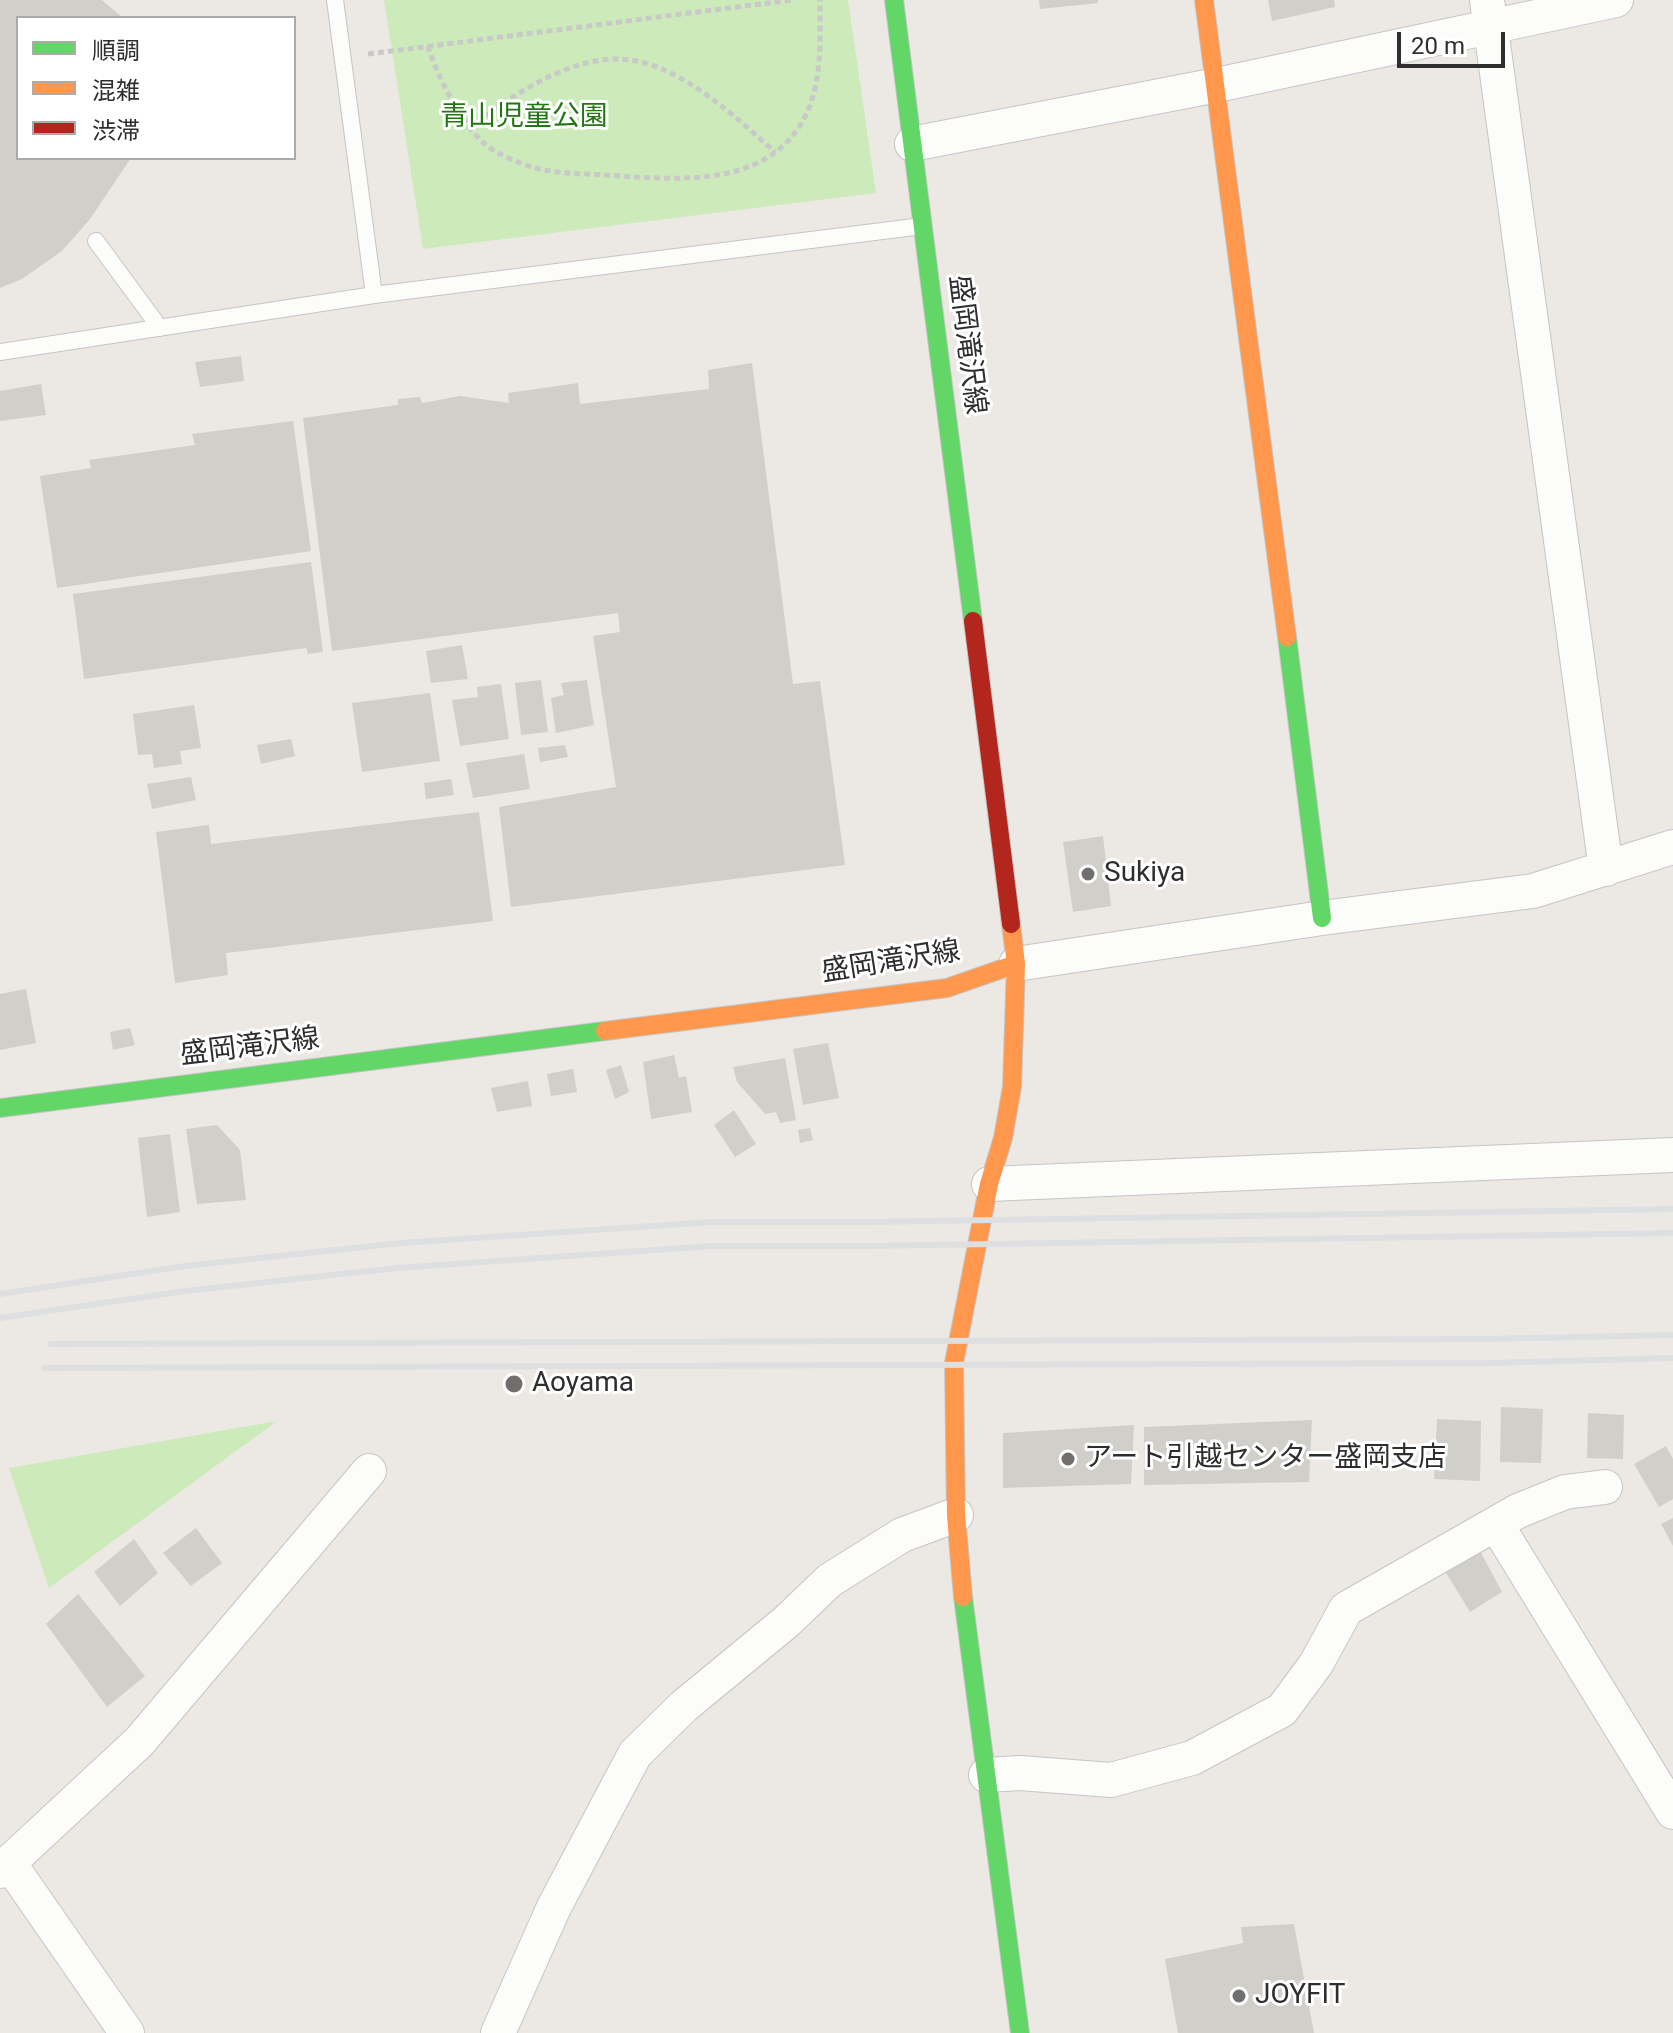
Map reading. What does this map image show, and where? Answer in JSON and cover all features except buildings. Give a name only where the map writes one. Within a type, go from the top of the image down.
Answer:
[{"type":"street","name":"盛岡滝沢線","points":[[0,1108],[947,988],[1016,964],[894,0]]},
{"type":"street","points":[[1204,0],[1322,918]]},
{"type":"street","points":[[912,144],[1217,85],[1488,13],[1616,0]]},
{"type":"street","points":[[1488,13],[1606,869]]},
{"type":"street","points":[[1020,2033],[965,1628],[956,1515],[954,1363],[989,1184],[1003,1138],[1012,1087],[1016,964],[1322,918],[1533,891],[1673,847]]},
{"type":"street","points":[[989,1184],[1673,1155]]},
{"type":"street","points":[[127,2033],[4,1867],[139,1742],[369,1471]]},
{"type":"street","points":[[986,1775],[1020,1773],[1111,1780],[1192,1758],[1282,1710],[1316,1664],[1346,1609],[1518,1511],[1565,1492],[1605,1487]]},
{"type":"street","points":[[498,2033],[554,1907],[635,1754],[684,1706],[786,1622],[830,1580],[902,1535],[956,1515]]},
{"type":"street","points":[[1496,1524],[1673,1812]]},
{"type":"lane","points":[[335,0],[374,295]]},
{"type":"lane","points":[[0,352],[374,295],[922,226]]},
{"type":"lane","points":[[96,241],[160,328]]},
{"type":"path","points":[[343,57],[792,0]]},
{"type":"path","points":[[428,46],[435,72],[470,127],[486,144],[509,158],[538,169],[568,174],[646,179],[712,176],[744,169],[775,152],[787,143],[808,111],[818,81],[820,0]]},
{"type":"path","points":[[470,127],[509,98],[548,77],[580,66],[631,60],[658,69],[698,90],[775,152]]},
{"type":"green space","name":"青山児童公園","points":[[384,0],[848,0],[876,193],[423,249]]},
{"type":"green space","points":[[277,1421],[49,1588],[9,1468]]},
{"type":"railway","points":[[0,1294],[185,1266],[401,1243],[712,1222],[1673,1209]]},
{"type":"railway","points":[[0,1318],[185,1291],[397,1268],[712,1246],[1673,1233]]},
{"type":"railway","points":[[51,1344],[1484,1339],[1673,1335]]},
{"type":"railway","points":[[45,1368],[1489,1363],[1673,1358]]},
{"type":"traffic: fast","points":[[894,0],[973,621]]},
{"type":"traffic: fast","points":[[1287,637],[1322,918]]},
{"type":"traffic: fast","points":[[0,1108],[605,1031]]},
{"type":"traffic: fast","points":[[963,1597],[1020,2033]]},
{"type":"traffic: slow","points":[[1204,0],[1287,637]]},
{"type":"traffic: slow","points":[[963,1597],[956,1515],[954,1363],[989,1184],[1003,1138],[1012,1087],[1016,964],[1011,924]]},
{"type":"traffic: slow","points":[[605,1031],[947,988],[1016,964]]},
{"type":"traffic: jam","points":[[973,621],[1011,924]]},
{"type":"place","name":"Sukiya","points":[[1088,874]]},
{"type":"place","name":"Aoyama","points":[[514,1384]]},
{"type":"place","name":"アート引越センター盛岡支店","points":[[1068,1459]]},
{"type":"place","name":"JOYFIT","points":[[1239,1996]]}]
